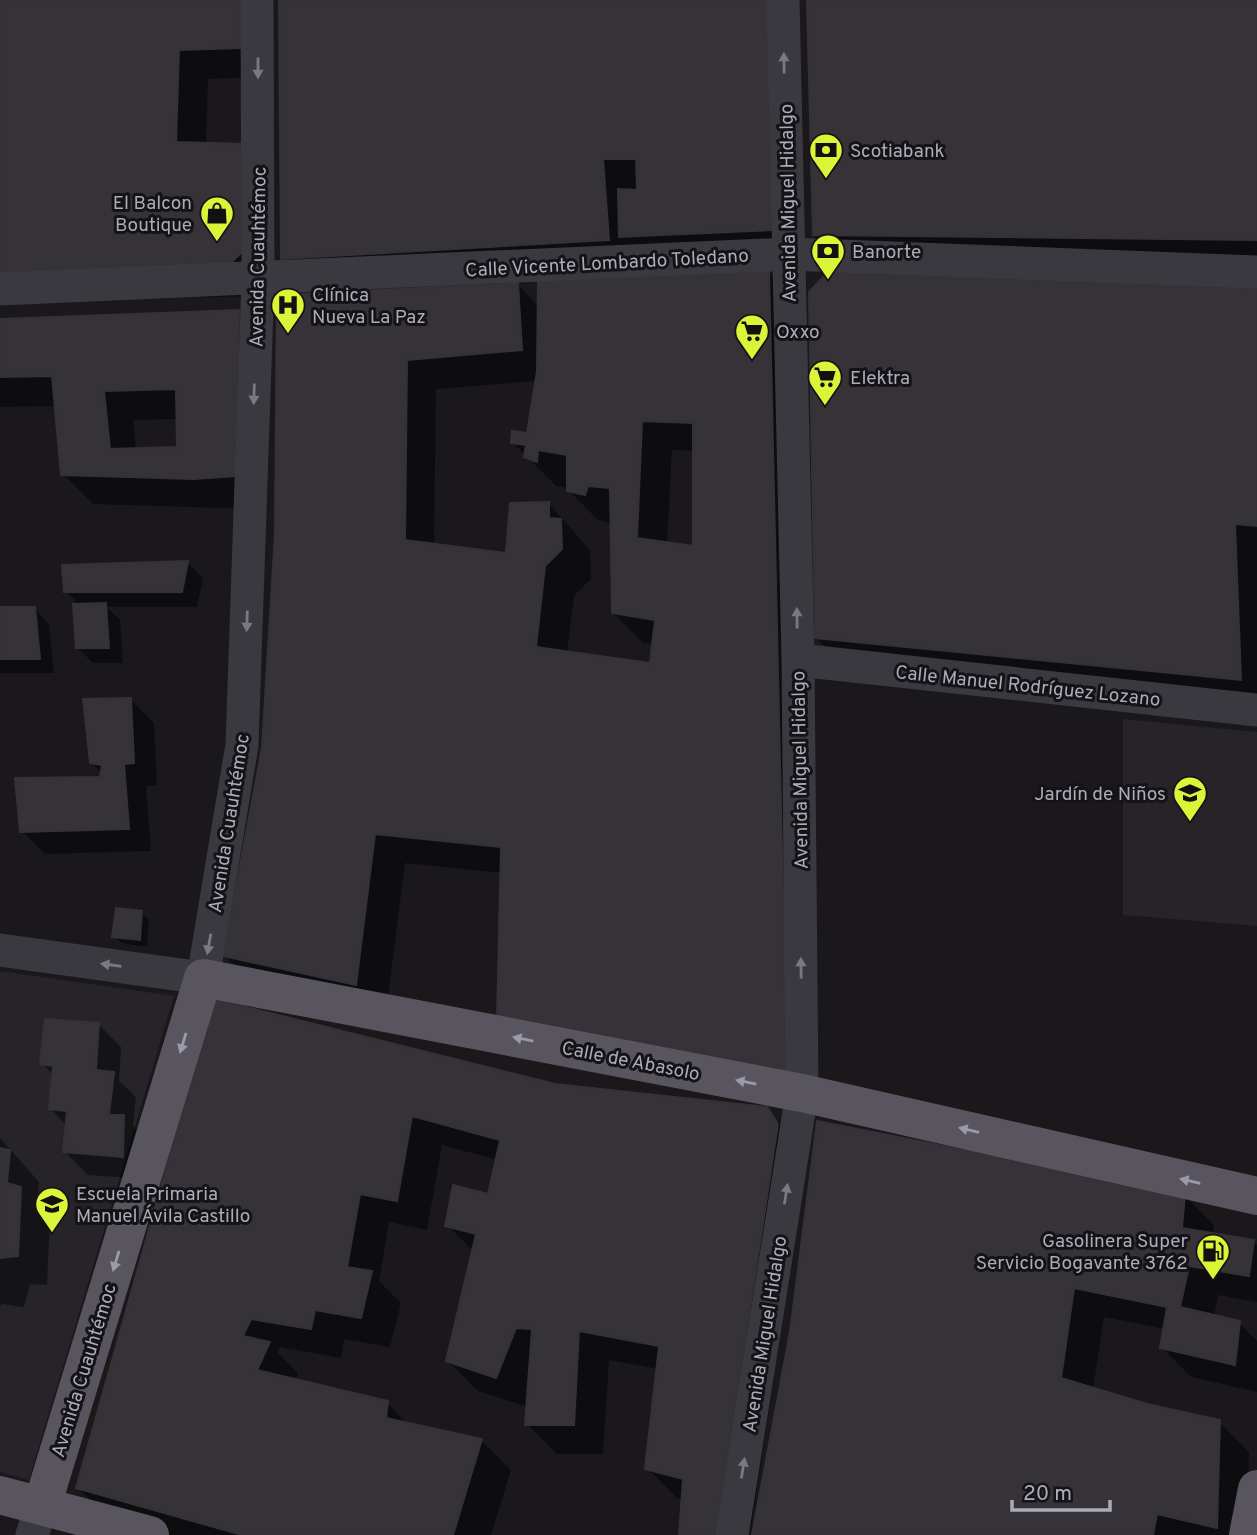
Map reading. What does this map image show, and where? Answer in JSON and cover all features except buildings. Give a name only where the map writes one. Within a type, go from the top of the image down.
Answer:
[{"type":"main road","name":"Calle de Abasolo","points":[[203,978],[802,1093],[1257,1196]]},
{"type":"main road","name":"Avenida Cuauhtémoc","points":[[37,1520],[203,978]]},
{"type":"main road","points":[[1248,1535],[1257,1489]]},
{"type":"main road","points":[[0,1495],[37,1520],[150,1535]]},
{"type":"street","name":"Avenida Cuauhtémoc","points":[[203,978],[242,745],[258,278],[257,0]]},
{"type":"street","name":"Avenida Miguel Hidalgo","points":[[732,1535],[802,1093],[798,660],[783,0]]},
{"type":"street","name":"Calle Vicente Lombardo Toledano","points":[[0,289],[788,254],[1257,272]]},
{"type":"street","name":"Calle Manuel Rodríguez Lozano","points":[[798,660],[1257,710]]},
{"type":"street","name":"Calle de Abasolo","points":[[0,950],[203,978]]},
{"type":"shaded area","name":"Jardín de Niños","points":[[1123,719],[1257,732],[1257,926],[1123,915]]},
{"type":"shaded area","name":"Escuela Primaria Manuel Ávila Castillo","points":[[0,971],[174,996],[29,1480],[0,1472]]},
{"type":"place","name":"Scotiabank","points":[[826,180]]},
{"type":"place","name":"El Balcon Boutique","points":[[217,243]]},
{"type":"place","name":"Banorte","points":[[828,281]]},
{"type":"place","name":"Clínica Nueva La Paz","points":[[288,335]]},
{"type":"place","name":"Oxxo","points":[[752,361]]},
{"type":"place","name":"Elektra","points":[[825,407]]},
{"type":"place","name":"Jardín de Niños","points":[[1190,823]]},
{"type":"place","name":"Escuela Primaria Manuel Ávila Castillo","points":[[52,1234]]},
{"type":"place","name":"Gasolinera Super Servicio Bogavante 3762","points":[[1213,1281]]}]
